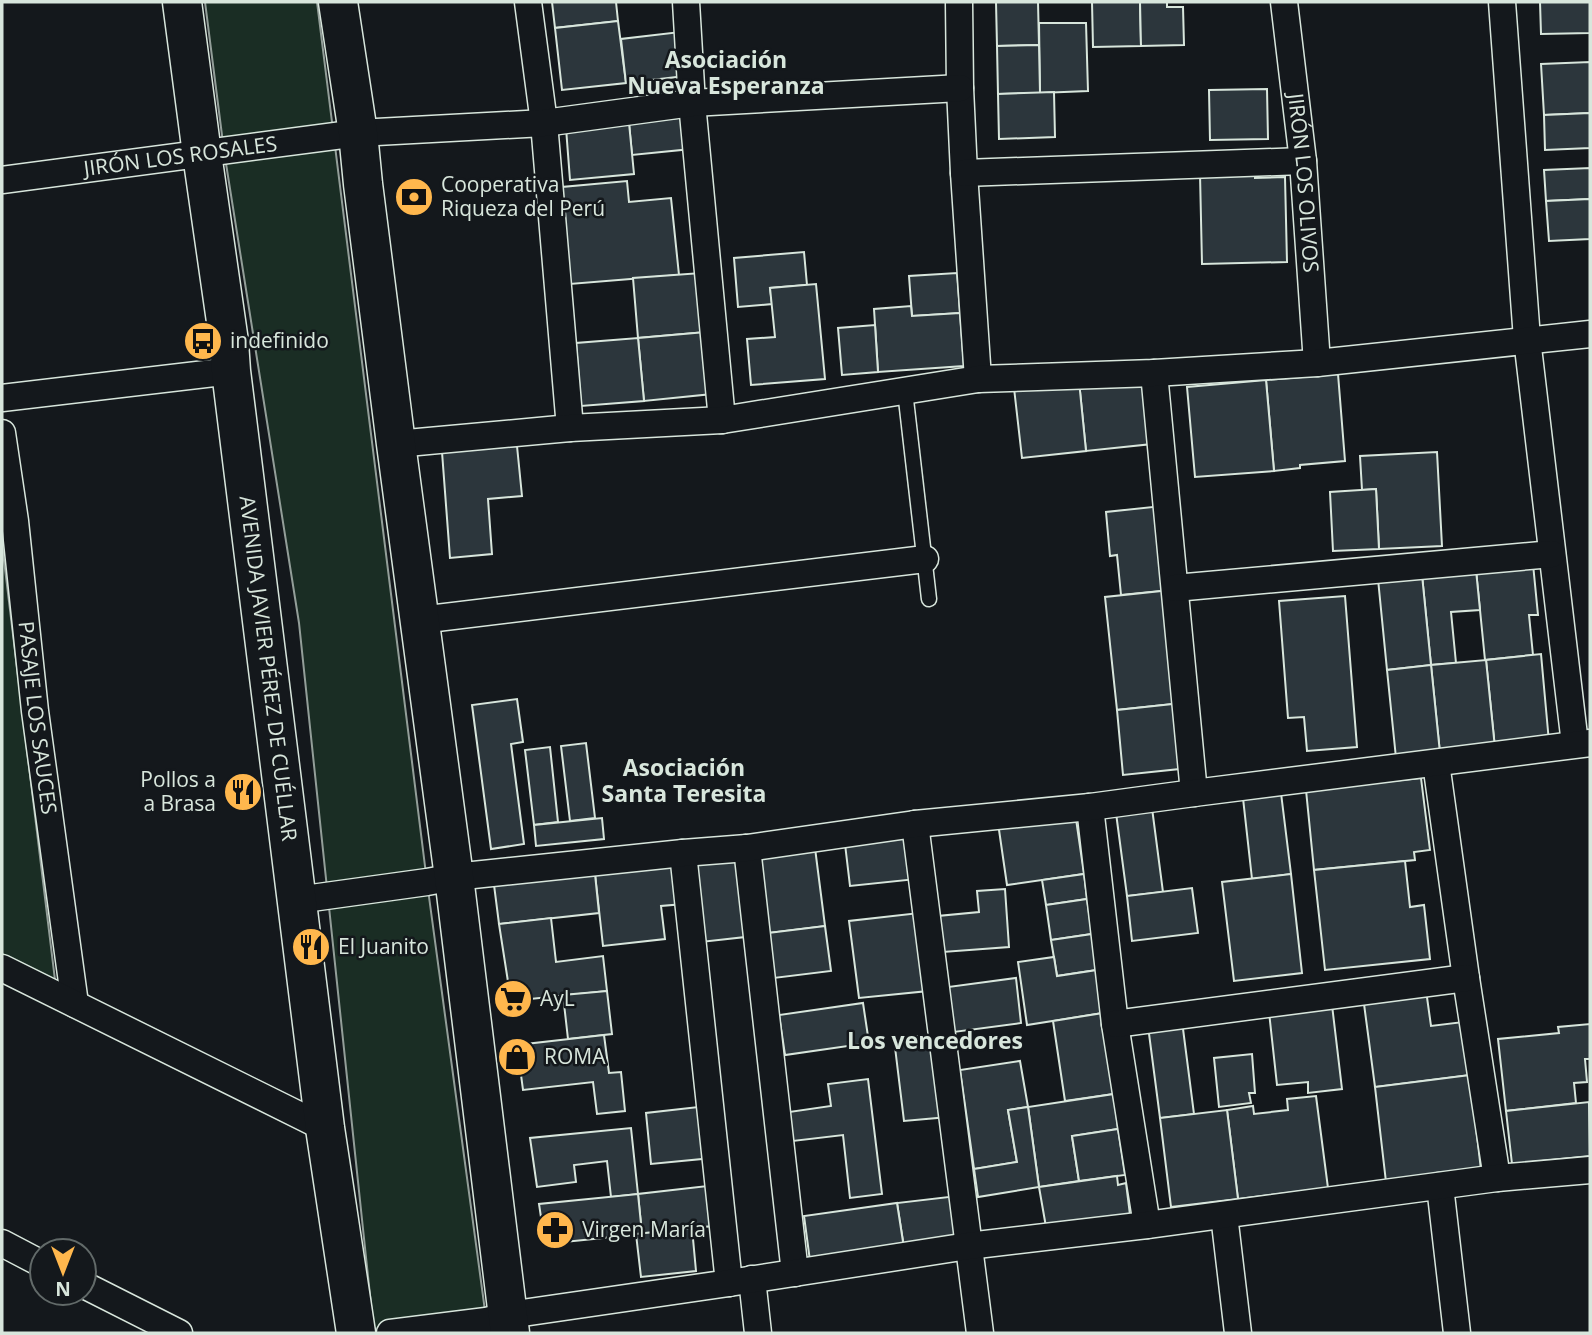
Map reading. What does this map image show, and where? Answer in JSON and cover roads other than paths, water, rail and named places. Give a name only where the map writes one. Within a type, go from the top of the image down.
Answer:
[{"type":"highway","name":"AVENIDA JAVIER PÉREZ DE CUÉLLAR","points":[[182,2],[229,342],[325,1128],[356,1333]]},
{"type":"highway","points":[[338,2],[358,133],[510,1324]]},
{"type":"street","points":[[528,2],[544,123],[570,428]]},
{"type":"street","points":[[686,2],[692,103],[722,420]]},
{"type":"street","points":[[959,2],[964,173],[978,379]]},
{"type":"street","name":"JIRÓN LOS OLIVOS","points":[[1284,2],[1303,161],[1317,363]]},
{"type":"street","points":[[297,900],[454,877],[747,848],[915,824],[1090,807],[1582,744],[1552,554],[1527,340],[1502,2]]},
{"type":"street","name":"JIRÓN LOS ROSALES","points":[[2,180],[358,133],[544,123],[692,103],[960,88]]},
{"type":"street","points":[[964,173],[1303,161]]},
{"type":"street","points":[[396,444],[570,428],[722,420],[978,379],[1154,373],[1317,363],[1590,334]]},
{"type":"street","points":[[2,398],[231,371]]},
{"type":"street","points":[[1154,373],[1194,793]]},
{"type":"street","name":"PASAJE LOS SAUCES","points":[[2,433],[15,521],[35,711],[75,1004]]},
{"type":"street","points":[[1175,588],[1552,554]]},
{"type":"street","points":[[420,620],[925,559]]},
{"type":"street","points":[[1436,763],[1497,1178]]},
{"type":"street","points":[[1090,807],[1115,1024],[1147,1225]]},
{"type":"street","points":[[915,824],[980,1333]]},
{"type":"street","points":[[747,848],[795,1273]]},
{"type":"street","points":[[683,853],[740,1281],[758,1333]]},
{"type":"street","points":[[2,968],[325,1128]]},
{"type":"street","points":[[1115,1024],[1466,978]]},
{"type":"street","points":[[390,1333],[486,1321],[510,1324],[740,1281],[968,1246],[1497,1178],[1590,1170]]},
{"type":"street","points":[[1440,1186],[1457,1333]]},
{"type":"street","points":[[1224,1215],[1238,1333]]},
{"type":"street","points":[[2,1243],[28,1257]]},
{"type":"street","points":[[98,1292],[179,1333]]},
{"type":"lane","points":[[905,391],[929,599]]},
{"type":"place","name":"Cooperativa Riqueza del Perú","points":[[414,197]]},
{"type":"place","name":"indefinido","points":[[203,341]]},
{"type":"place","name":"Pollos a a Brasa","points":[[243,792]]},
{"type":"place","name":"El Juanito","points":[[311,947]]},
{"type":"place","name":"AyL","points":[[513,999]]},
{"type":"place","name":"ROMA","points":[[517,1057]]},
{"type":"place","name":"Virgen María","points":[[555,1230]]},
{"type":"district","name":"Asociación Nueva Esperanza","points":[[726,73]]},
{"type":"district","name":"Asociación Santa Teresita","points":[[684,781]]},
{"type":"district","name":"Los vencedores","points":[[935,1041]]}]
